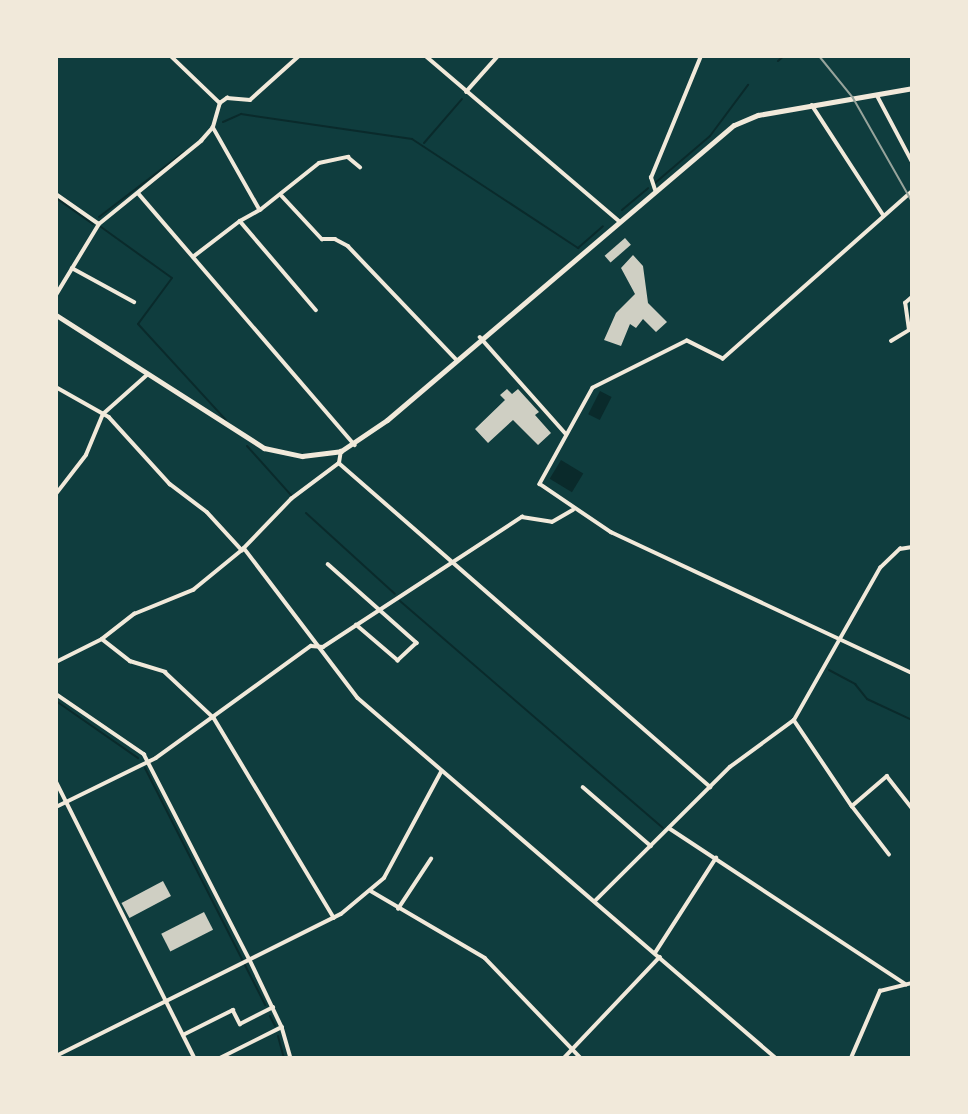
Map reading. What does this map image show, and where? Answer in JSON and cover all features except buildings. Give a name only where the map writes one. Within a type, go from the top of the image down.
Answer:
[{"type":"highway","points":[[56,315],[264,448],[302,457],[341,451],[355,445],[734,125],[758,115],[912,88]]},
{"type":"street","points":[[171,56],[220,103]]},
{"type":"street","points":[[56,295],[99,224],[139,194],[213,127],[220,103],[227,98],[250,100],[299,56]]},
{"type":"street","points":[[426,56],[619,221]]},
{"type":"street","points":[[466,92],[498,56]]},
{"type":"street","points":[[654,190],[651,178],[701,56]]},
{"type":"street","points":[[876,94],[912,161]]},
{"type":"street","points":[[812,105],[884,216]]},
{"type":"street","points":[[213,127],[260,210]]},
{"type":"street","points":[[193,257],[240,220],[282,196],[319,163],[348,157],[360,167]]},
{"type":"street","points":[[912,192],[723,359],[687,341],[593,388],[540,484],[573,510],[912,673]]},
{"type":"street","points":[[56,194],[99,224]]},
{"type":"street","points":[[139,194],[355,445]]},
{"type":"street","points":[[282,196],[323,239],[335,239],[348,246],[456,359]]},
{"type":"street","points":[[240,220],[316,310]]},
{"type":"street","points":[[72,268],[134,302]]},
{"type":"street","points":[[891,341],[909,330],[905,303],[912,298]]},
{"type":"street","points":[[480,337],[566,434]]},
{"type":"street","points":[[56,494],[86,455],[103,414],[147,375]]},
{"type":"street","points":[[56,387],[103,414],[170,484],[207,512],[243,549],[358,698],[776,1058]]},
{"type":"street","points":[[56,662],[102,639],[134,614],[193,590],[243,549],[291,499],[339,463],[341,451]]},
{"type":"street","points":[[339,463],[710,786]]},
{"type":"street","points":[[317,644],[323,647],[522,517],[552,522],[573,510]]},
{"type":"street","points":[[595,901],[710,786],[794,720],[880,568],[900,550],[912,547]]},
{"type":"street","points":[[328,564],[417,643],[398,661],[356,625]]},
{"type":"street","points":[[102,639],[130,661],[165,672],[214,718],[334,918]]},
{"type":"street","points":[[56,807],[148,761],[214,718],[317,644]]},
{"type":"street","points":[[56,694],[138,750],[148,761],[247,961],[273,1007],[291,1058]]},
{"type":"street","points":[[794,720],[852,806],[889,854]]},
{"type":"street","points":[[56,1056],[334,918],[371,891],[384,878],[441,772]]},
{"type":"street","points":[[852,806],[887,776],[912,808]]},
{"type":"street","points":[[56,781],[195,1058]]},
{"type":"street","points":[[583,787],[651,846]]},
{"type":"street","points":[[669,828],[906,984]]},
{"type":"street","points":[[655,953],[716,858]]},
{"type":"street","points":[[398,909],[431,859]]},
{"type":"street","points":[[371,891],[485,958],[581,1058]]},
{"type":"street","points":[[564,1058],[660,957]]},
{"type":"street","points":[[851,1058],[880,991],[912,983]]},
{"type":"street","points":[[183,1035],[233,1010],[240,1024],[273,1007]]},
{"type":"street","points":[[220,1058],[282,1027]]},
{"type":"water","points":[[600,391],[612,397],[600,420],[588,414]]},
{"type":"water","points":[[561,460],[583,473],[572,492],[550,479]]},
{"type":"waterway","points":[[778,61],[784,56]]},
{"type":"waterway","points":[[655,183],[710,136],[748,85]]},
{"type":"waterway","points":[[424,143],[462,99]]},
{"type":"waterway","points":[[223,122],[241,114],[412,139],[578,248],[603,226]]},
{"type":"waterway","points":[[99,217],[184,152]]},
{"type":"waterway","points":[[622,210],[648,188]]},
{"type":"waterway","points":[[56,198],[93,224]]},
{"type":"waterway","points":[[101,227],[172,278],[138,324],[226,420]]},
{"type":"waterway","points":[[247,446],[291,495]]},
{"type":"waterway","points":[[306,513],[395,594]]},
{"type":"waterway","points":[[400,601],[663,828]]},
{"type":"waterway","points":[[829,670],[855,684],[867,699],[912,720]]},
{"type":"waterway","points":[[56,701],[138,758]]},
{"type":"waterway","points":[[145,768],[265,1005]]},
{"type":"waterway","points":[[270,1016],[275,1026]]},
{"type":"waterway","points":[[278,1036],[284,1058]]},
{"type":"railway","points":[[819,56],[853,98],[912,202]]}]
